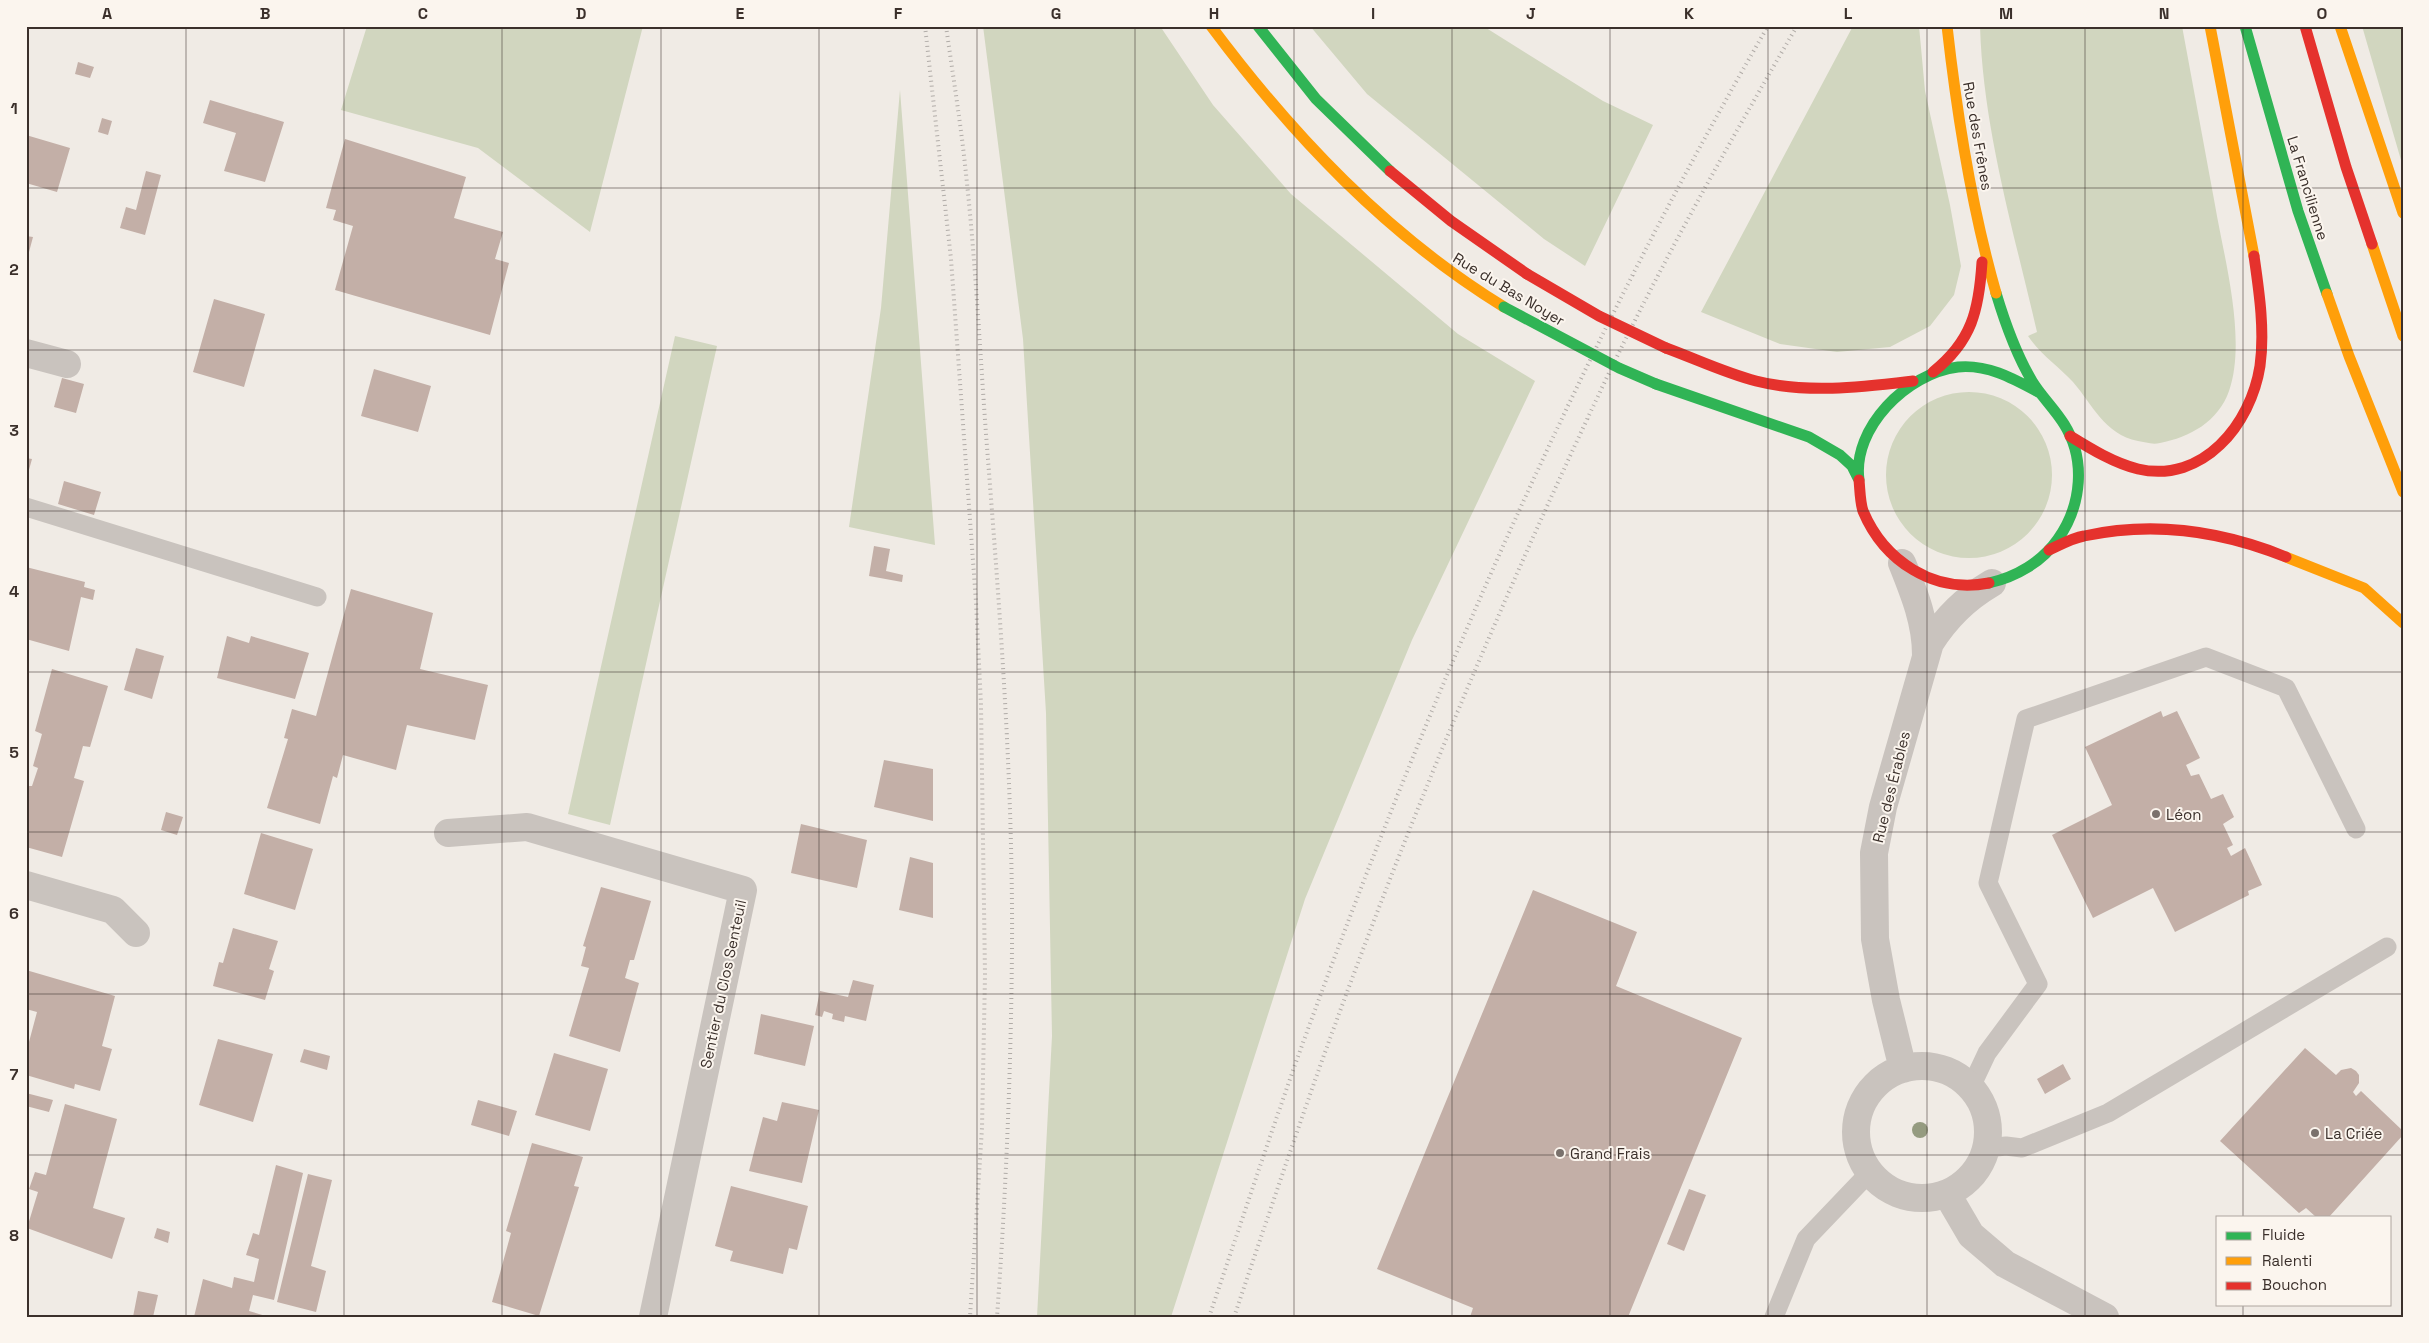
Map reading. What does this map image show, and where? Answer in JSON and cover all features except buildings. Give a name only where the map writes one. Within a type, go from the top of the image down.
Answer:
[{"type":"main road","name":"Rue du Bas Noyer","points":[[1211,26],[1269,102],[1316,153],[1428,256],[1504,307],[1611,364],[1656,384],[1809,437],[1840,455],[1852,466],[1858,478]]},
{"type":"main road","name":"Rue du Bas Noyer","points":[[1258,26],[1302,82],[1386,170],[1481,244],[1527,274],[1600,316],[1666,348],[1758,381],[1788,386],[1877,386],[1913,381]]},
{"type":"main road","name":"Rue des Frênes","points":[[1947,26],[1952,73],[1983,250],[2011,337],[2040,393]]},
{"type":"main road","points":[[2070,436],[2119,463],[2141,470],[2174,471],[2186,467],[2201,460],[2231,434],[2244,412],[2259,373],[2260,299],[2255,257],[2210,26]]},
{"type":"main road","name":"La Francilienne","points":[[2245,26],[2298,211],[2349,356],[2403,492]]},
{"type":"main road","points":[[2304,26],[2346,167],[2403,336]]},
{"type":"main road","points":[[2340,26],[2403,213]]},
{"type":"main road","name":"Rue des Frênes","points":[[1932,373],[1954,356],[1969,332],[1981,287],[1983,250]]},
{"type":"main road","points":[[1965,367],[1992,369],[2017,378],[2040,393],[2058,412],[2070,436],[2077,462],[2075,503],[2065,528],[2049,550],[2029,567],[1992,583],[1951,584],[1925,577],[1902,563],[1882,545],[1868,522],[1860,497],[1858,478],[1863,443],[1875,419],[1892,398],[1913,381],[1932,373],[1965,367]]},
{"type":"main road","points":[[2049,550],[2083,536],[2134,529],[2180,530],[2224,536],[2260,546],[2364,588],[2403,623]]},
{"type":"street","points":[[26,353],[67,364]]},
{"type":"street","name":"Rue des Érables","points":[[1902,563],[1920,612],[1926,641],[1926,655]]},
{"type":"street","name":"Rue des Érables","points":[[1903,1069],[1886,1000],[1875,939],[1874,853],[1883,807],[1930,642],[1943,622],[1962,603],[1992,583]]},
{"type":"street","name":"Sentier du Clos Senteuil","points":[[448,833],[527,827],[743,890],[652,1317]]},
{"type":"street","points":[[26,885],[113,910],[136,933]]},
{"type":"street","points":[[1922,1066],[1940,1068],[1956,1076],[1971,1087],[1983,1105],[1988,1126],[1986,1148],[1978,1168],[1964,1183],[1947,1194],[1926,1199],[1904,1196],[1885,1188],[1869,1173],[1859,1154],[1856,1132],[1859,1112],[1869,1092],[1879,1083],[1903,1069],[1922,1066]]},
{"type":"street","points":[[1947,1194],[1971,1235],[2005,1264],[2105,1317]]},
{"type":"lane","points":[[26,507],[317,597]]},
{"type":"lane","points":[[1971,1087],[1987,1054],[2038,984],[1988,883],[2026,719],[2206,657],[2286,688],[2356,829]]},
{"type":"lane","points":[[1986,1148],[2006,1146],[2022,1148],[2108,1113],[2388,947]]},
{"type":"lane","points":[[1774,1317],[1806,1239],[1869,1173]]},
{"type":"green space","points":[[367,26],[643,26],[590,232],[478,148],[341,110]]},
{"type":"green space","points":[[983,26],[1160,26],[1213,105],[1291,194],[1458,334],[1535,381],[1412,640],[1305,899],[1171,1317],[1037,1317],[1052,1036],[1046,713],[1023,339]]},
{"type":"green space","points":[[1310,26],[1483,26],[1603,101],[1653,125],[1585,266],[1544,239],[1367,94]]},
{"type":"green space","points":[[1853,26],[1919,26],[1925,91],[1950,205],[1961,266],[1954,295],[1930,326],[1890,347],[1837,352],[1780,344],[1701,312]]},
{"type":"green space","points":[[1980,26],[2182,26],[2228,273],[2235,323],[2236,347],[2234,370],[2224,402],[2210,419],[2192,432],[2182,437],[2154,444],[2138,441],[2116,432],[2100,417],[2073,382],[2028,336],[2037,332],[1993,142],[1982,65]]},
{"type":"green space","points":[[2362,26],[2403,26],[2403,167]]},
{"type":"green space","points":[[900,90],[935,545],[849,527],[881,308]]},
{"type":"green space","points":[[675,336],[717,346],[610,825],[568,814]]},
{"type":"green space","points":[[1977,392],[2001,398],[2028,416],[2046,443],[2051,459],[2051,491],[2046,507],[2028,534],[2015,544],[1993,555],[1961,558],[1937,552],[1916,539],[1905,528],[1889,499],[1886,467],[1892,443],[1905,422],[1916,411],[1945,395]]},
{"type":"railway","points":[[925,26],[951,259],[976,602],[981,705],[985,975],[982,1128],[970,1317]]},
{"type":"railway","points":[[946,26],[962,137],[973,242],[1008,759],[1012,947],[1008,1132],[997,1317]]},
{"type":"railway","points":[[1209,1317],[1296,1062],[1345,928],[1452,664],[1569,404],[1632,276],[1698,150],[1768,26]]},
{"type":"railway","points":[[1234,1317],[1350,983],[1416,813],[1486,644],[1560,477],[1645,301],[1719,162],[1797,26]]},
{"type":"traffic: fast","points":[[1258,26],[1316,99],[1390,171]]},
{"type":"traffic: fast","points":[[2245,26],[2298,211],[2327,294]]},
{"type":"traffic: fast","points":[[1989,583],[2018,573],[2052,547],[2066,526],[2072,512],[2078,482],[2076,452],[2071,438],[2060,418],[2026,371],[2011,338],[1996,293]]},
{"type":"traffic: fast","points":[[1504,307],[1619,368],[1656,384]]},
{"type":"traffic: fast","points":[[1859,480],[1859,460],[1864,441],[1874,423],[1887,406],[1902,392],[1920,380],[1939,371],[1958,367],[1980,368],[2000,374],[2040,393]]},
{"type":"traffic: fast","points":[[1656,384],[1809,437],[1840,455],[1852,466],[1858,478]]},
{"type":"traffic: slow","points":[[1211,26],[1275,106],[1344,181],[1420,248],[1461,279],[1504,307]]},
{"type":"traffic: slow","points":[[1947,26],[1955,93],[1972,194],[1996,293]]},
{"type":"traffic: slow","points":[[2210,26],[2254,256]]},
{"type":"traffic: slow","points":[[2340,26],[2403,213]]},
{"type":"traffic: slow","points":[[2372,244],[2403,336]]},
{"type":"traffic: slow","points":[[2327,294],[2349,356]]},
{"type":"traffic: slow","points":[[2349,356],[2403,492]]},
{"type":"traffic: slow","points":[[2286,557],[2364,588],[2403,623]]},
{"type":"traffic: jam","points":[[2305,26],[2346,167],[2372,244]]},
{"type":"traffic: jam","points":[[1390,171],[1451,221],[1527,274]]},
{"type":"traffic: jam","points":[[2070,436],[2094,451],[2120,463],[2138,469],[2162,471],[2183,467],[2203,458],[2220,445],[2235,428],[2246,409],[2255,388],[2260,366],[2262,325],[2254,256]]},
{"type":"traffic: jam","points":[[1933,372],[1957,348],[1971,323],[1979,295],[1982,262]]},
{"type":"traffic: jam","points":[[1527,274],[1599,316],[1666,348]]},
{"type":"traffic: jam","points":[[1666,348],[1733,374],[1775,385],[1834,388],[1913,381]]},
{"type":"traffic: jam","points":[[1859,480],[1863,511],[1872,529],[1898,559],[1913,570],[1930,578],[1949,583],[1969,585],[1989,583]]},
{"type":"traffic: jam","points":[[2049,550],[2084,536],[2136,529],[2161,529],[2212,535],[2262,548],[2286,557]]},
{"type":"place","name":"Léon","points":[[2156,814]]},
{"type":"place","name":"La Criée","points":[[2315,1133]]},
{"type":"place","name":"Grand Frais","points":[[1560,1153]]}]
